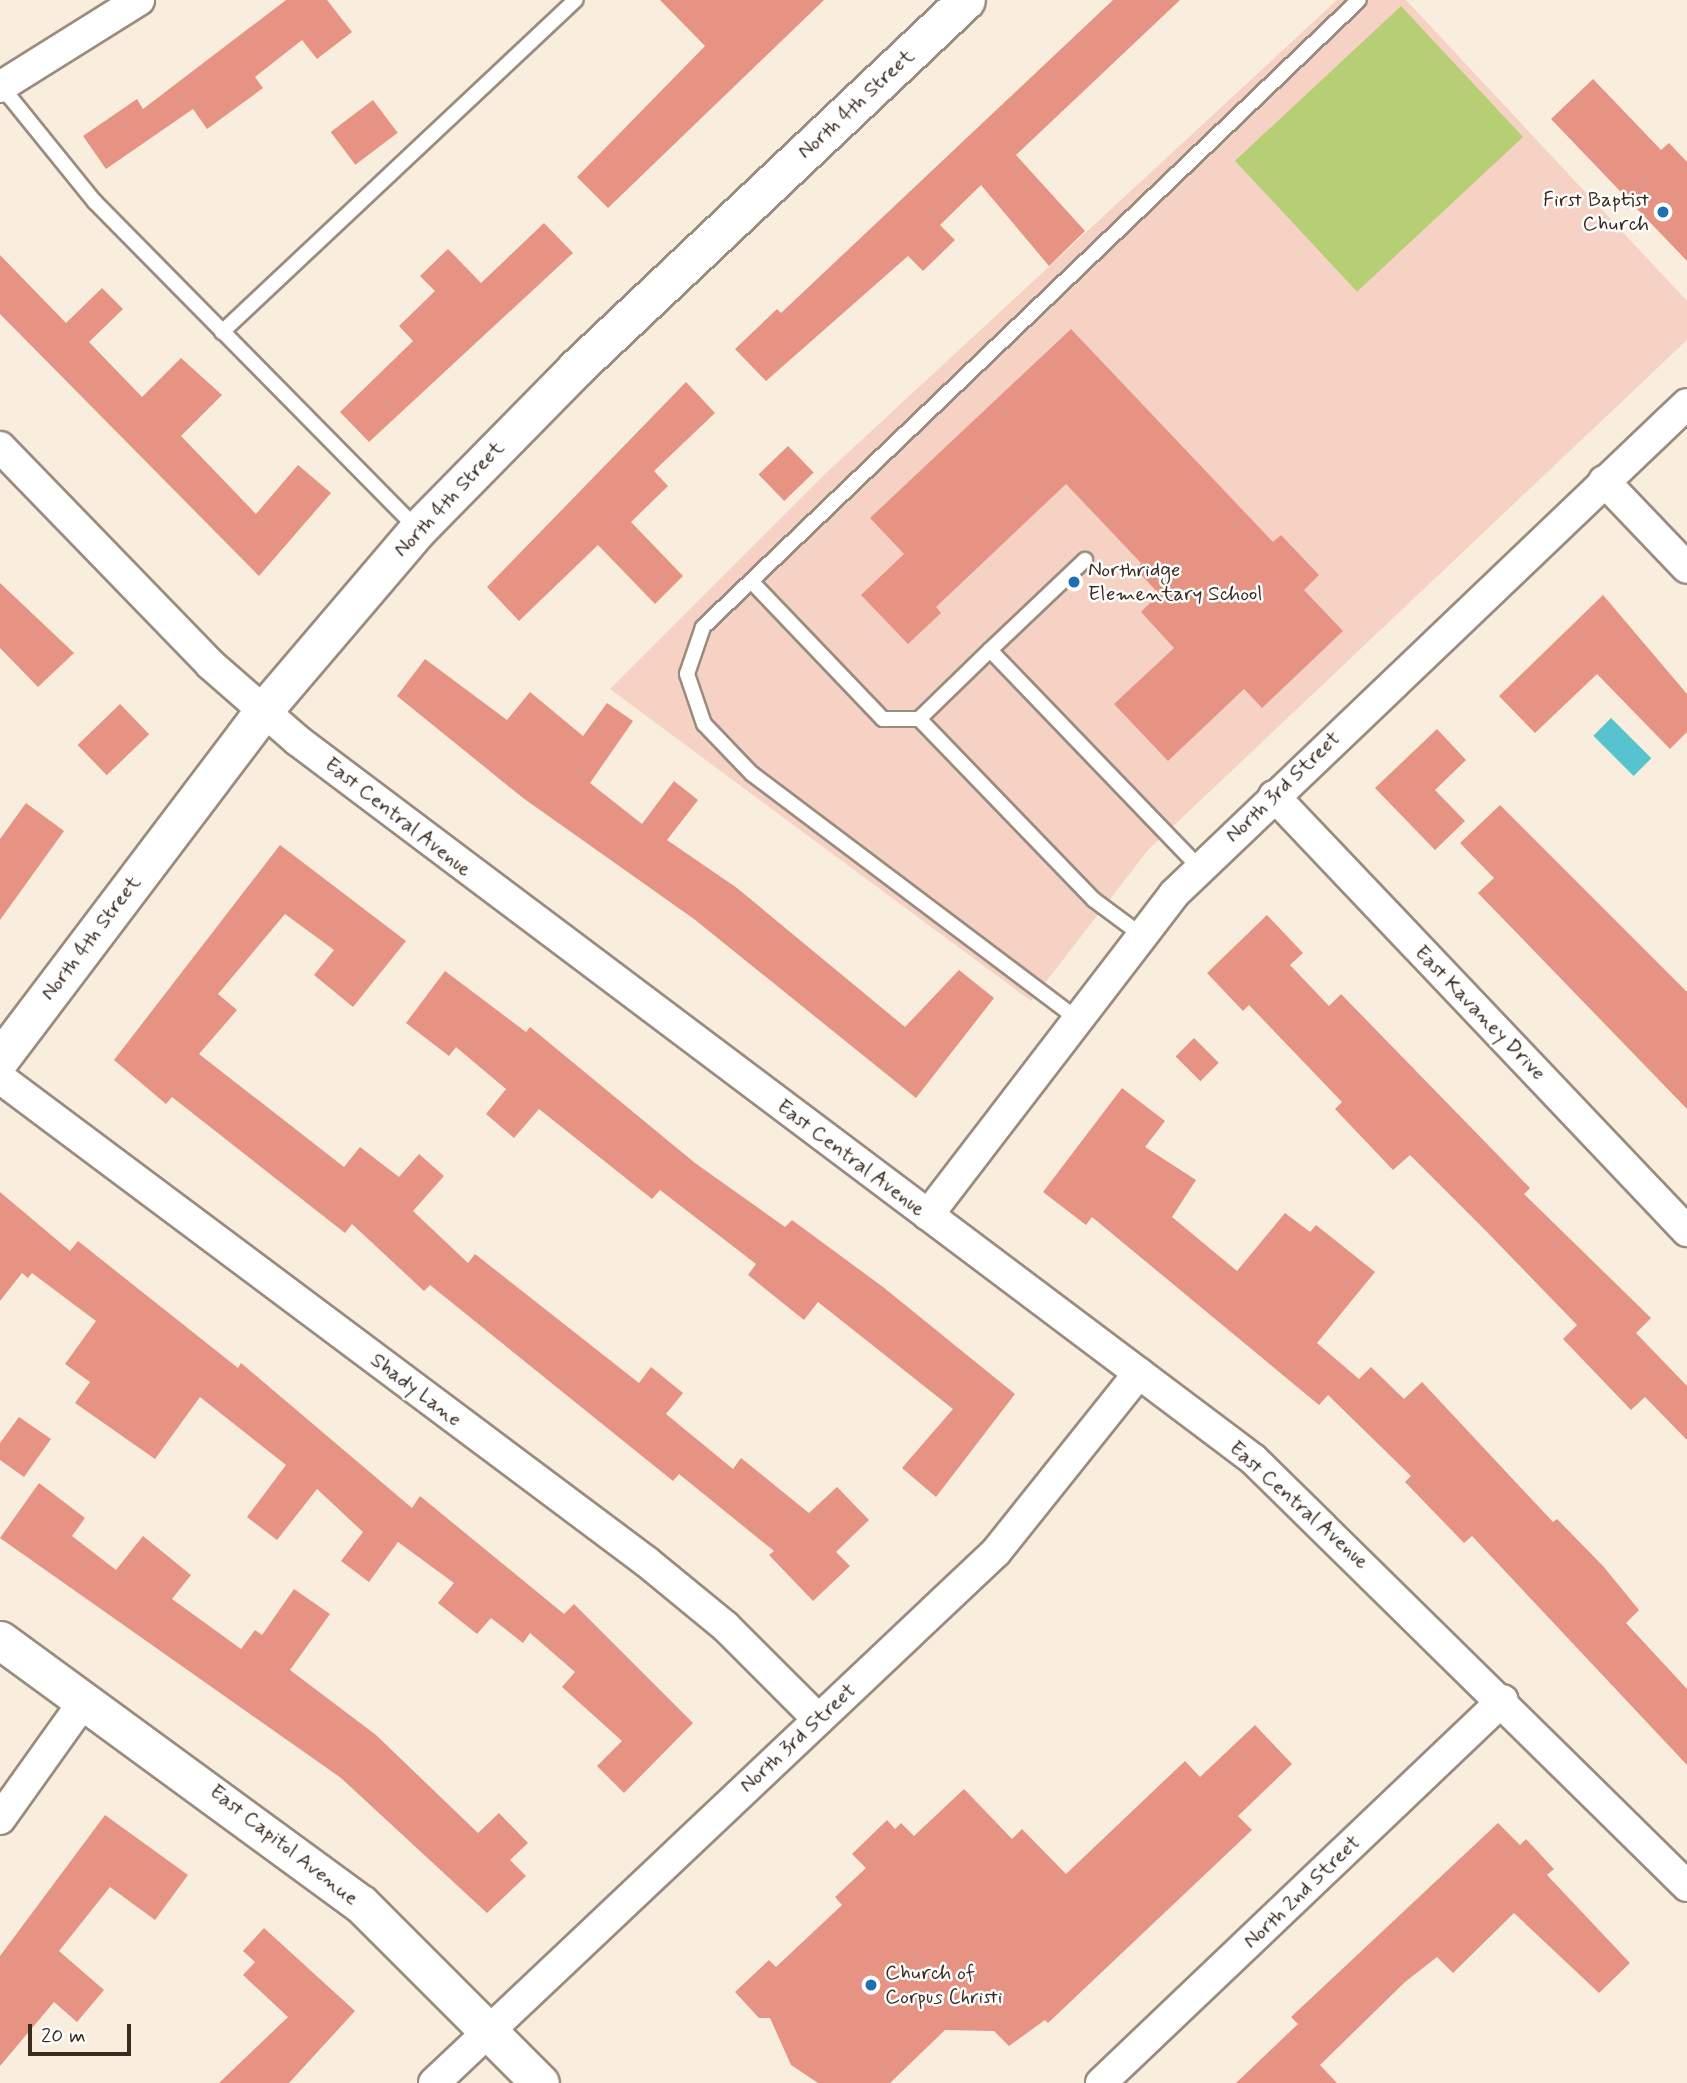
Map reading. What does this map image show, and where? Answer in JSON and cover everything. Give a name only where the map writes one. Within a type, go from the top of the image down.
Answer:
[{"type":"street","points":[[1,87],[139,0]]},
{"type":"street","name":"North 4th Street","points":[[0,1059],[263,711],[418,529],[596,350],[966,0]]},
{"type":"street","name":"North 3rd Street","points":[[928,1216],[1140,934],[1200,868],[1687,404]]},
{"type":"street","name":"East Central Avenue","points":[[0,447],[263,711],[1276,1479],[1503,1700],[1687,1886]]},
{"type":"street","points":[[1604,481],[1687,568]]},
{"type":"street","name":"East Kavaney Drive","points":[[1274,796],[1687,1231]]},
{"type":"street","name":"Shady Lane","points":[[0,1078],[647,1562],[725,1626],[818,1719]]},
{"type":"street","name":"North 3rd Street","points":[[434,2083],[1030,1516],[1139,1373]]},
{"type":"street","name":"East Capitol Avenue","points":[[0,1640],[318,1869],[490,2030],[540,2083]]},
{"type":"street","points":[[0,1819],[85,1700]]},
{"type":"street","name":"North 2nd Street","points":[[1101,2083],[1503,1700]]},
{"type":"lane","points":[[222,332],[575,0]]},
{"type":"lane","points":[[1076,1018],[752,774],[704,724],[687,674],[703,626],[1359,0]]},
{"type":"lane","points":[[1,87],[65,170],[418,529]]},
{"type":"lane","points":[[751,581],[883,719],[919,719],[1085,560]]},
{"type":"lane","points":[[990,650],[1200,868]]},
{"type":"lane","points":[[919,719],[1094,900],[1140,934]]},
{"type":"shaded area","name":"Northridge Elementary School","points":[[1337,0],[1406,0],[1687,301],[1687,340],[1148,850],[1031,1001],[610,689],[825,474]]},
{"type":"green space","points":[[1401,6],[1523,137],[1357,292],[1235,161]]},
{"type":"water","points":[[1611,718],[1651,758],[1634,776],[1593,736]]},
{"type":"building","points":[[286,0],[327,0],[352,32],[317,59],[302,40],[255,77],[263,88],[207,129],[193,109],[106,169],[83,136],[137,99],[143,109]]},
{"type":"building","points":[[660,0],[824,0],[608,208],[577,177],[705,46]]},
{"type":"building","points":[[1113,0],[1180,0],[1016,155],[1085,231],[1049,266],[981,185],[940,225],[955,240],[923,271],[908,256],[766,381],[735,349],[777,309],[781,313]]},
{"type":"building","name":"First Baptist Church","points":[[1593,79],[1661,150],[1669,143],[1687,162],[1687,261],[1551,119]]},
{"type":"building","points":[[373,100],[398,133],[355,165],[331,132]]},
{"type":"building","points":[[544,223],[573,253],[369,442],[340,412],[413,341],[399,326],[435,291],[420,276],[448,249],[481,283]]},
{"type":"building","points":[[0,255],[66,323],[102,288],[123,309],[89,342],[142,397],[181,358],[222,395],[181,436],[256,514],[298,465],[331,493],[259,576],[0,314]]},
{"type":"building","points":[[1071,329],[1273,542],[1281,535],[1319,575],[1304,590],[1343,631],[1262,708],[1244,689],[1168,761],[1114,704],[1174,648],[1141,612],[1159,594],[1136,569],[1141,563],[1066,484],[936,607],[941,613],[908,644],[861,595],[904,554],[870,518]]},
{"type":"building","points":[[686,382],[715,413],[654,471],[668,486],[631,522],[683,576],[655,604],[598,545],[519,621],[487,587]]},
{"type":"building","points":[[788,446],[814,473],[784,501],[759,474]]},
{"type":"building","points":[[0,583],[74,653],[38,687],[0,648]]},
{"type":"building","points":[[1603,595],[1687,694],[1687,732],[1670,749],[1597,674],[1535,733],[1499,696]]},
{"type":"building","points":[[425,659],[507,720],[530,692],[583,736],[607,703],[633,721],[590,783],[642,824],[674,781],[698,800],[667,840],[737,888],[905,1027],[959,970],[994,998],[916,1098],[694,919],[523,798],[397,696]]},
{"type":"building","points":[[120,704],[149,734],[107,775],[78,745]]},
{"type":"building","points":[[1437,729],[1466,760],[1435,790],[1465,821],[1435,850],[1375,788]]},
{"type":"building","points":[[26,803],[64,831],[0,920],[0,839]]},
{"type":"building","points":[[1500,805],[1687,992],[1687,1109],[1478,893],[1494,878],[1460,843]]},
{"type":"building","points":[[280,845],[406,941],[353,1007],[314,975],[334,950],[285,914],[218,994],[237,1010],[199,1054],[344,1167],[360,1147],[399,1177],[419,1154],[444,1176],[413,1211],[468,1263],[475,1254],[639,1383],[651,1367],[683,1393],[666,1414],[733,1469],[741,1458],[809,1513],[837,1487],[869,1520],[836,1552],[850,1566],[813,1601],[769,1555],[774,1551],[679,1474],[673,1481],[430,1285],[424,1291],[352,1224],[345,1233],[172,1097],[166,1104],[114,1060]]},
{"type":"building","points":[[1267,915],[1303,953],[1290,965],[1329,1006],[1341,994],[1530,1188],[1524,1194],[1651,1318],[1636,1333],[1687,1386],[1687,1440],[1645,1397],[1631,1410],[1563,1339],[1577,1325],[1486,1231],[1410,1155],[1393,1170],[1335,1109],[1342,1102],[1249,1005],[1243,1011],[1207,973]]},
{"type":"building","points":[[445,971],[526,1032],[530,1027],[695,1163],[785,1227],[792,1220],[883,1287],[1015,1394],[936,1497],[902,1468],[953,1409],[818,1302],[804,1320],[748,1275],[756,1264],[660,1190],[652,1199],[539,1109],[514,1138],[486,1114],[506,1089],[456,1047],[449,1056],[406,1023]]},
{"type":"building","points":[[1194,1038],[1219,1063],[1200,1081],[1176,1056]]},
{"type":"building","points":[[1122,1088],[1165,1121],[1145,1147],[1196,1180],[1172,1217],[1237,1271],[1285,1213],[1310,1232],[1316,1225],[1375,1272],[1317,1343],[1359,1379],[1371,1367],[1404,1399],[1422,1382],[1553,1522],[1557,1519],[1603,1566],[1639,1610],[1626,1623],[1687,1689],[1687,1765],[1472,1536],[1464,1543],[1405,1482],[1411,1476],[1328,1395],[1319,1405],[1092,1217],[1086,1225],[1043,1192]]},
{"type":"building","points":[[0,1192],[70,1251],[78,1241],[238,1368],[241,1363],[412,1508],[420,1496],[564,1614],[574,1604],[693,1723],[624,1793],[597,1766],[622,1741],[562,1687],[575,1672],[530,1633],[523,1643],[491,1618],[477,1634],[438,1603],[454,1583],[398,1542],[369,1582],[341,1561],[363,1532],[317,1489],[277,1540],[247,1517],[286,1465],[200,1397],[155,1459],[75,1403],[90,1382],[65,1364],[96,1321],[32,1273],[28,1278],[22,1273],[0,1301]]},
{"type":"building","points":[[19,1417],[51,1439],[24,1477],[0,1460],[0,1443]]},
{"type":"building","points":[[39,1483],[85,1518],[72,1536],[116,1570],[143,1536],[191,1575],[172,1599],[241,1649],[255,1630],[262,1635],[294,1589],[330,1614],[290,1670],[376,1735],[478,1833],[499,1813],[528,1843],[510,1860],[526,1876],[487,1913],[341,1778],[0,1538]]},
{"type":"building","points":[[1255,1725],[1292,1764],[1238,1816],[1252,1830],[1048,2023],[1045,2020],[1009,2046],[994,2031],[945,2030],[890,2083],[818,2083],[791,2065],[770,2018],[759,2018],[735,1992],[769,1960],[776,1967],[842,1905],[835,1897],[866,1868],[852,1854],[887,1820],[895,1829],[901,1823],[914,1836],[964,1789],[1012,1839],[1022,1829],[1066,1874],[1185,1761],[1200,1777]]},
{"type":"building","points":[[105,1815],[188,1875],[155,1920],[110,1887],[59,1951],[104,1990],[77,2022],[54,2002],[0,2066],[0,1956]]},
{"type":"building","points":[[1498,1823],[1520,1845],[1526,1839],[1554,1869],[1547,1875],[1630,1963],[1599,1993],[1514,1913],[1453,1973],[1437,1957],[1405,1982],[1320,2065],[1337,2083],[1236,2083],[1298,2024],[1291,2017]]},
{"type":"building","points":[[264,1928],[355,2011],[289,2083],[219,2083],[288,2017],[243,1975],[255,1962],[243,1951]]},
{"type":"place","name":"First Baptist Church","points":[[1663,212]]},
{"type":"place","name":"Northridge Elementary School","points":[[1074,582]]},
{"type":"place","name":"Church of Corpus Christi","points":[[871,1985]]}]
